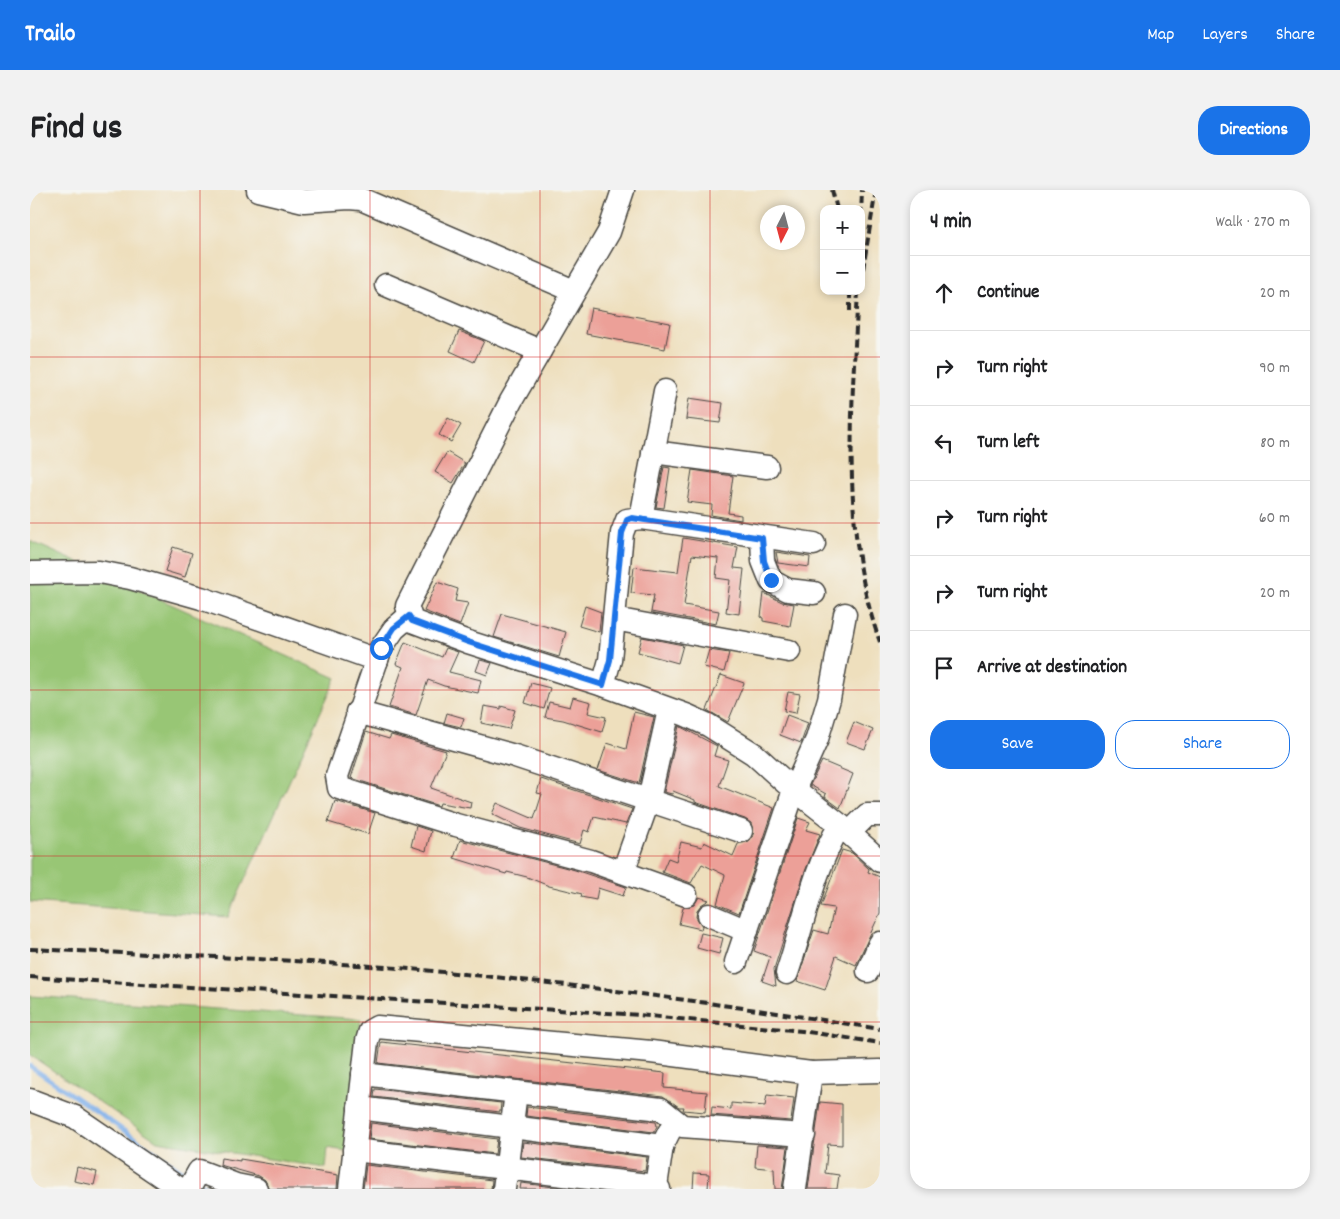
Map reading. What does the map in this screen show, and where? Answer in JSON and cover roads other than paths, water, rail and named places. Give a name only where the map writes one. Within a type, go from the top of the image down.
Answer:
[{"type":"street","points":[[258,190],[304,201],[361,199],[574,291]]},
{"type":"street","points":[[623,190],[609,232],[510,400],[407,606],[409,616],[412,621],[468,642],[603,685],[708,725],[754,754],[794,790],[845,829],[880,861]]},
{"type":"street","points":[[386,285],[540,351]]},
{"type":"street","points":[[641,518],[665,391]]},
{"type":"street","points":[[652,452],[767,467]]},
{"type":"street","points":[[603,685],[610,660],[624,526],[632,518],[814,544]]},
{"type":"street","points":[[762,538],[764,561],[771,580],[788,590],[814,593]]},
{"type":"street","points":[[30,573],[81,571],[130,578],[201,598],[377,660]]},
{"type":"street","points":[[736,962],[794,790],[804,772],[817,739],[829,699],[845,614]]},
{"type":"street","points":[[409,616],[394,628],[381,648],[337,776],[337,782],[344,791],[623,872],[686,895]]},
{"type":"street","points":[[614,619],[789,650]]},
{"type":"street","points":[[623,872],[649,799],[669,710]]},
{"type":"street","points":[[358,712],[514,756],[649,799],[741,831]]},
{"type":"street","points":[[787,973],[814,882],[830,842],[845,829],[867,815],[880,815]]},
{"type":"street","points":[[708,915],[747,931]]},
{"type":"street","points":[[868,972],[880,943]]},
{"type":"street","points":[[350,1189],[363,1074],[370,1031],[377,1027],[651,1052],[811,1073],[880,1071]]},
{"type":"street","points":[[795,1189],[804,1135],[811,1073]]},
{"type":"street","points":[[363,1074],[661,1110],[682,1126],[804,1135]]},
{"type":"street","points":[[506,1179],[516,1092]]},
{"type":"street","points":[[30,1100],[75,1117],[190,1181],[256,1189]]},
{"type":"street","points":[[359,1108],[662,1146]]},
{"type":"street","points":[[354,1150],[506,1179],[658,1188],[662,1146],[675,1119]]},
{"type":"waterway","points":[[30,1066],[190,1176]]},
{"type":"waterway","points":[[201,1183],[210,1189]]},
{"type":"railway","points":[[832,190],[836,205]]},
{"type":"railway","points":[[861,205],[862,190]]},
{"type":"railway","points":[[865,257],[876,190]]},
{"type":"railway","points":[[850,295],[850,315]]},
{"type":"railway","points":[[858,295],[852,424],[854,513],[859,557],[867,600],[880,642]]},
{"type":"railway","points":[[30,949],[282,960],[433,971],[657,996],[880,1029]]},
{"type":"railway","points":[[30,977],[639,1015],[802,1031],[880,1043]]}]
